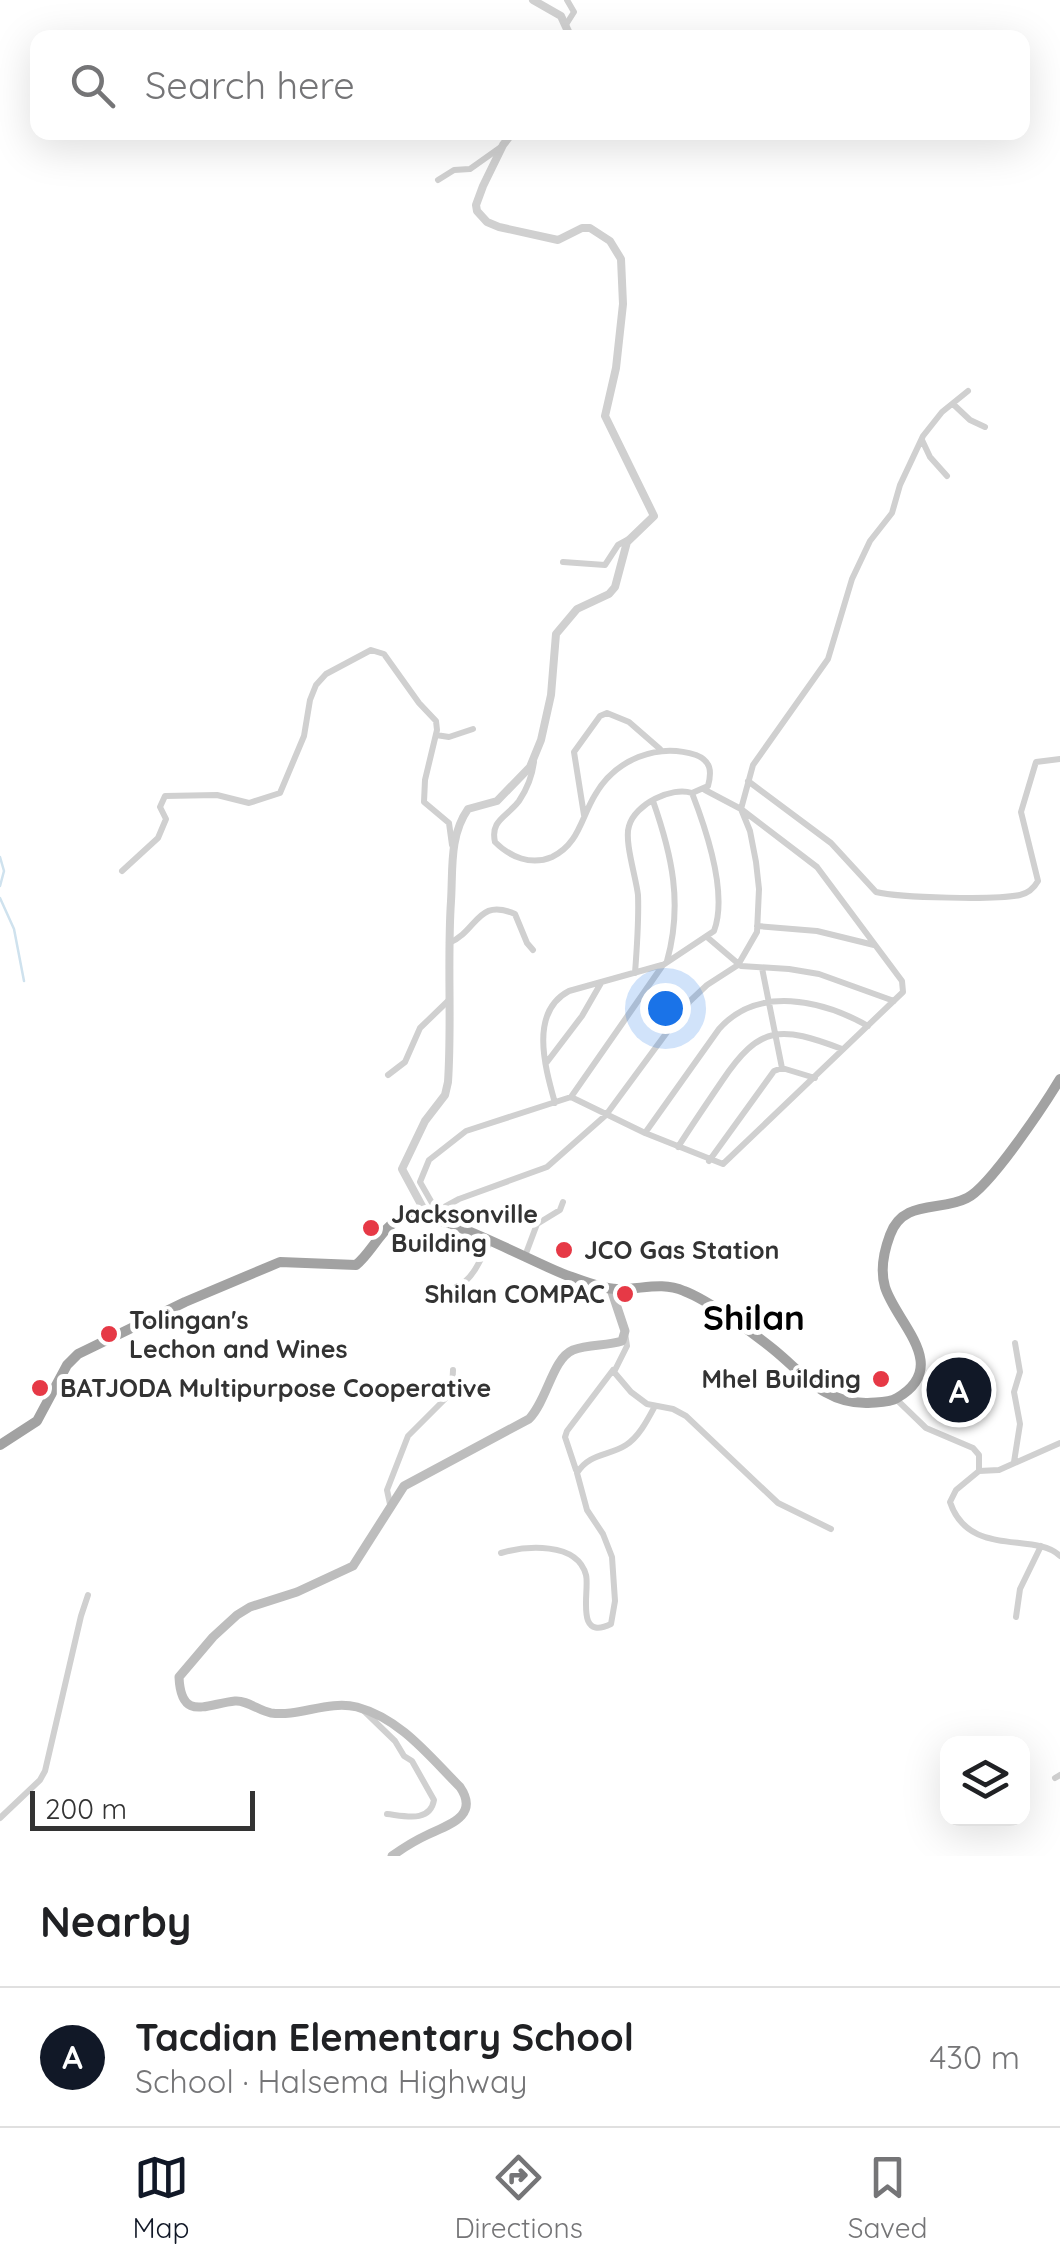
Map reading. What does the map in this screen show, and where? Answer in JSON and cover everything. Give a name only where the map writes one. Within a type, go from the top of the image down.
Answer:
[{"type":"highway","points":[[0,1445],[37,1422],[62,1373],[78,1354],[280,1262],[356,1265],[396,1221],[429,1214],[525,1257],[611,1289],[660,1285],[682,1290],[768,1345],[826,1395],[858,1403],[896,1399],[917,1378],[920,1355],[888,1294],[883,1276],[884,1254],[894,1226],[916,1208],[958,1202],[982,1187],[1060,1079]]},
{"type":"main road","points":[[392,1856],[462,1818],[466,1800],[460,1787],[406,1733],[362,1709],[347,1706],[276,1714],[237,1701],[196,1708],[181,1694],[179,1677],[237,1615],[353,1566],[390,1504],[410,1482],[529,1418],[542,1403],[563,1356],[576,1349],[620,1342],[625,1332],[611,1289]]},
{"type":"street","points":[[533,0],[555,11],[568,30]]},
{"type":"street","points":[[566,23],[574,12],[567,0]]},
{"type":"street","points":[[508,140],[476,206],[481,218],[500,227],[558,240],[590,228],[610,241],[621,259],[624,304],[605,416],[654,514],[648,526],[618,545],[605,565],[563,562]]},
{"type":"street","points":[[438,180],[454,170],[470,169],[502,148]]},
{"type":"street","points":[[429,1214],[544,1169],[606,1115],[690,1001],[738,965],[752,945],[759,889],[750,831],[741,809],[748,781],[758,756],[828,659],[852,579],[870,541],[892,513],[900,485],[922,439],[968,391]]},
{"type":"street","points":[[953,404],[970,420],[985,427]]},
{"type":"street","points":[[922,439],[930,457],[947,476]]},
{"type":"street","points":[[629,540],[614,588],[577,609],[556,634],[552,688],[531,778],[515,806],[496,824],[496,842],[519,858],[546,859],[568,846],[595,794],[623,765],[646,753],[684,752],[707,762],[711,774],[705,790]]},
{"type":"street","points":[[122,871],[162,832],[166,819],[160,801],[166,796],[217,794],[248,804],[280,793],[304,736],[316,686],[326,674],[368,651],[384,654],[419,704],[433,714],[436,735],[424,802],[449,824],[453,852]]},
{"type":"street","points":[[585,818],[574,752],[600,716],[607,712],[625,719],[661,750]]},
{"type":"street","points":[[436,735],[449,737],[473,728]]},
{"type":"street","points":[[429,1214],[402,1169],[447,1089],[453,852],[460,822],[468,810],[496,801],[534,759]]},
{"type":"street","points":[[748,781],[831,844],[876,892],[1014,896],[1031,890],[1038,880],[1020,818],[1032,767],[1041,759],[1060,759]]},
{"type":"street","points":[[571,1096],[645,1133],[709,1161],[726,1164],[894,1002],[905,986],[820,871],[741,809],[705,790],[678,791],[653,801],[634,816],[627,830],[638,896],[634,973]]},
{"type":"street","points":[[555,1103],[542,1033],[550,1008],[563,994],[665,964],[715,929],[713,862],[692,793]]},
{"type":"street","points":[[429,1214],[420,1182],[423,1168],[439,1150],[477,1125],[571,1096],[665,964],[676,892],[673,861],[653,801]]},
{"type":"street","points":[[449,943],[465,934],[481,914],[494,908],[515,914],[533,950]]},
{"type":"street","points":[[757,926],[817,931],[875,946]]},
{"type":"street","points":[[707,936],[738,965],[818,974],[894,1002]]},
{"type":"street","points":[[762,968],[782,1068]]},
{"type":"street","points":[[547,1062],[602,982]]},
{"type":"street","points":[[388,1075],[405,1062],[420,1028],[450,998]]},
{"type":"street","points":[[645,1133],[727,1019],[748,1007],[783,1000],[810,1004],[868,1026]]},
{"type":"street","points":[[678,1147],[738,1056],[758,1040],[776,1034],[813,1038],[842,1049]]},
{"type":"street","points":[[709,1161],[767,1077],[782,1068],[815,1078]]},
{"type":"street","points":[[525,1257],[538,1224],[560,1210],[563,1202]]},
{"type":"street","points":[[430,1291],[456,1290],[467,1282],[490,1242]]},
{"type":"street","points":[[501,1553],[531,1546],[568,1555],[580,1563],[587,1576],[585,1615],[592,1625],[602,1628],[611,1624],[615,1612],[612,1556],[587,1510],[565,1437],[614,1370],[626,1346],[625,1332]]},
{"type":"street","points":[[1014,1462],[1020,1424],[1014,1392],[1020,1372],[1015,1342]]},
{"type":"street","points":[[390,1504],[387,1490],[408,1436],[452,1392],[453,1370]]},
{"type":"street","points":[[614,1370],[631,1392],[655,1406],[686,1416],[778,1503],[831,1529]]},
{"type":"street","points":[[896,1399],[926,1428],[972,1448],[979,1456],[979,1471]]},
{"type":"street","points":[[577,1473],[598,1455],[631,1441],[655,1406]]},
{"type":"street","points":[[1060,1444],[995,1471],[979,1471],[952,1496],[951,1508],[989,1540],[1041,1546],[1060,1556]]},
{"type":"street","points":[[1016,1617],[1020,1589],[1041,1546]]},
{"type":"street","points":[[0,1818],[45,1771],[88,1595]]},
{"type":"street","points":[[362,1709],[412,1761],[434,1800],[431,1810],[423,1816],[387,1814]]},
{"type":"waterway","points":[[0,857],[4,871],[0,886]]},
{"type":"waterway","points":[[0,898],[14,929],[24,981]]},
{"type":"place","name":"Jacksonville Building","points":[[371,1228]]},
{"type":"place","name":"JCO Gas Station","points":[[564,1250]]},
{"type":"place","name":"Shilan COMPAC","points":[[625,1294]]},
{"type":"place","name":"Tolingan's Lechon and Wines","points":[[109,1334]]},
{"type":"place","name":"Mhel Building","points":[[881,1379]]},
{"type":"place","name":"BATJODA Multipurpose Cooperative","points":[[40,1388]]},
{"type":"place","name":"Tacdian Elementary School","points":[[959,1390]]},
{"type":"district","name":"Shilan","points":[[754,1318]]}]
